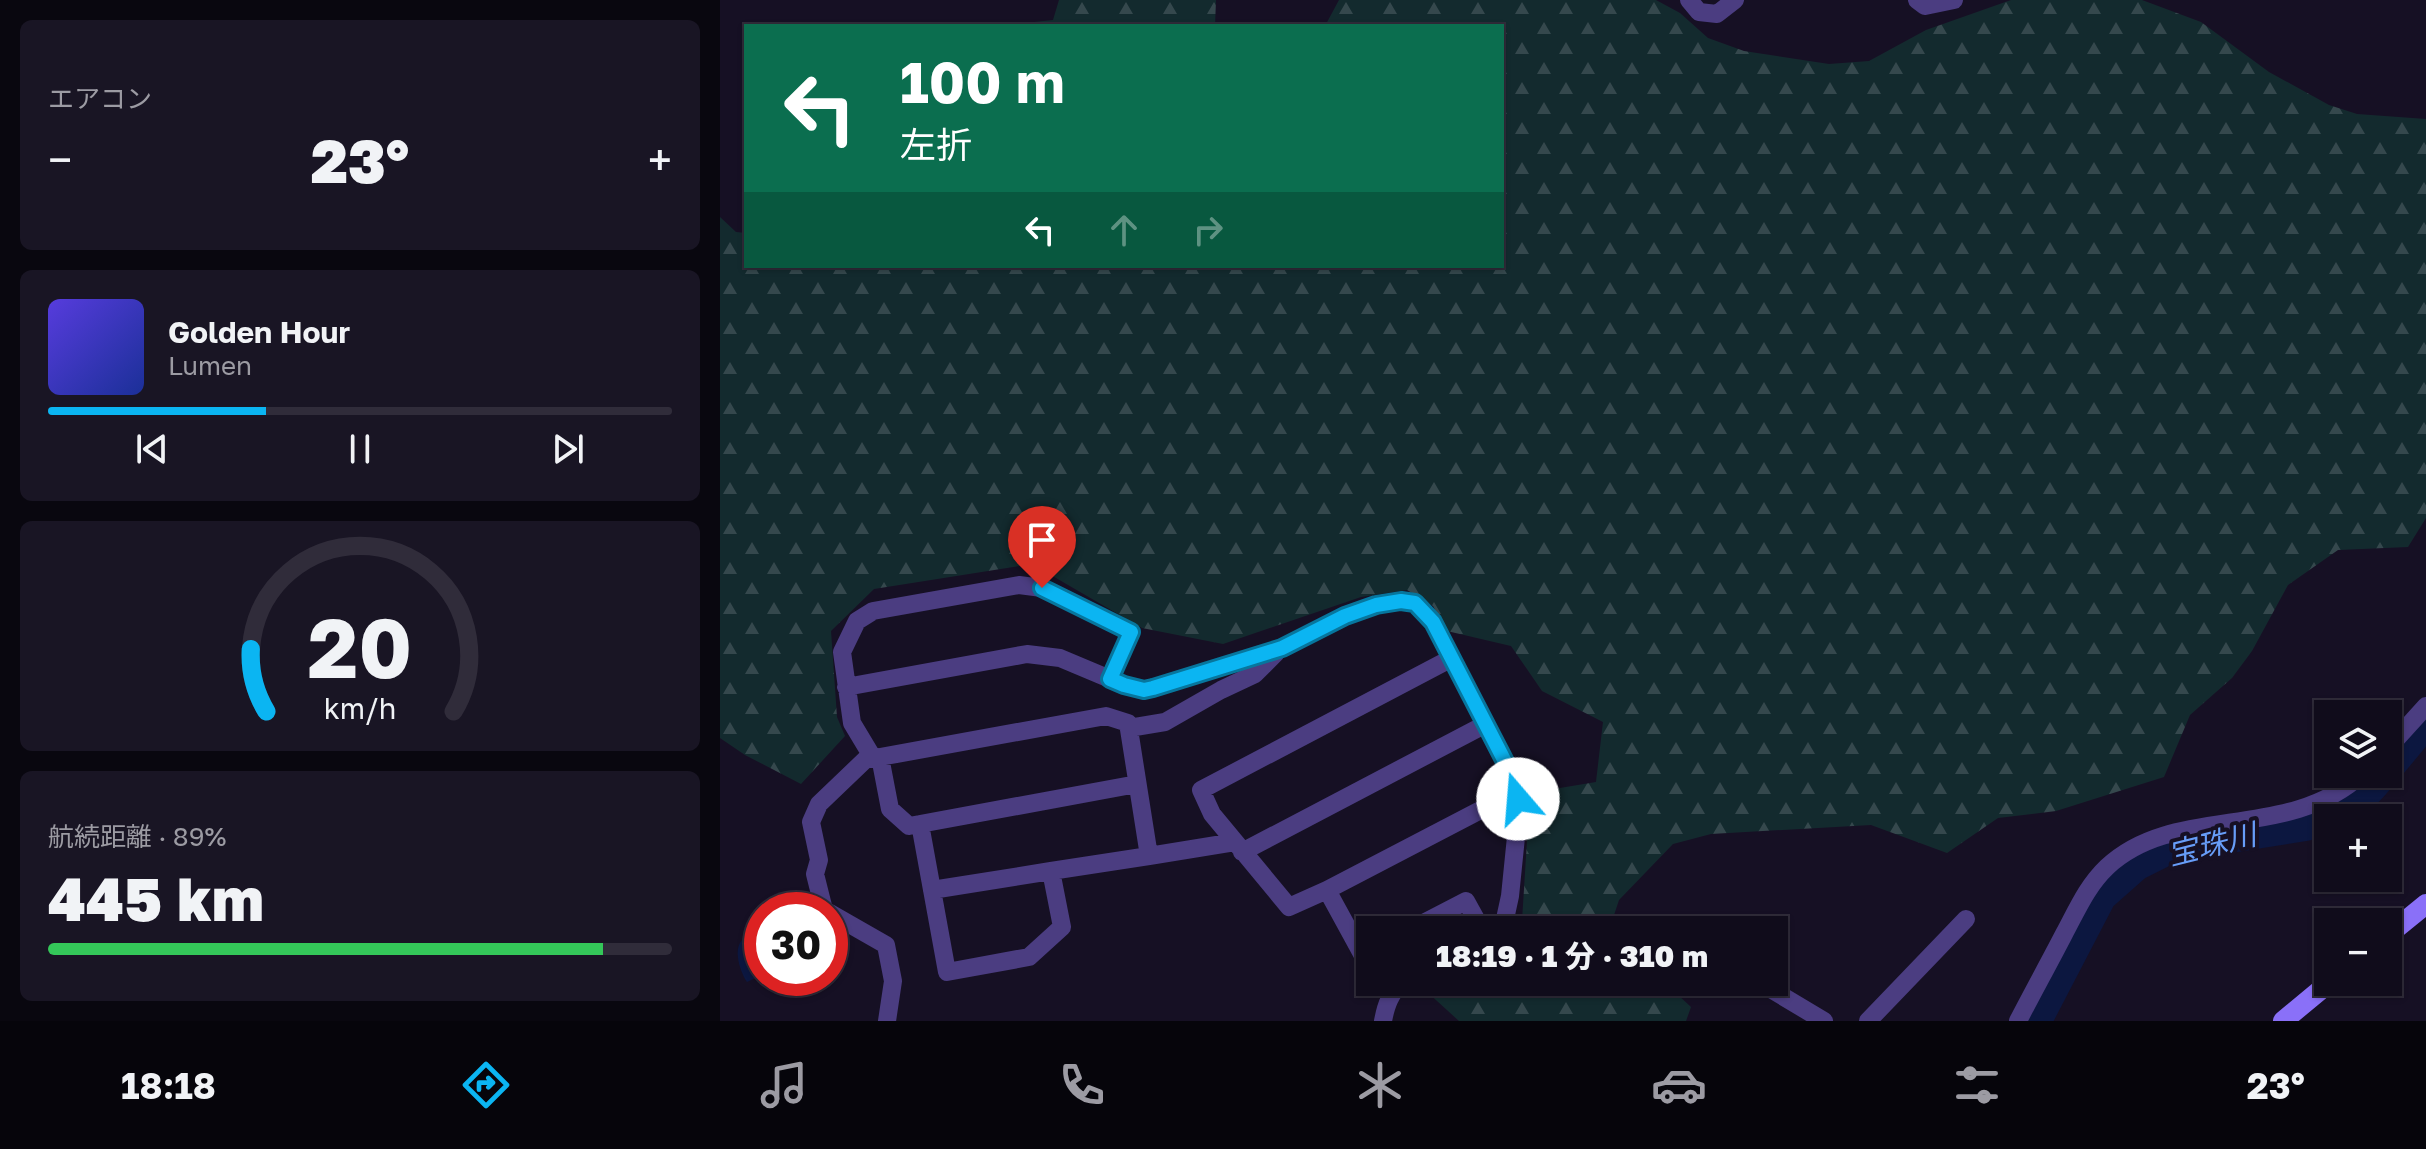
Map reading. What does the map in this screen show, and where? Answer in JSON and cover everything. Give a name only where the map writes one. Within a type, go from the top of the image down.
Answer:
[{"type":"main road","points":[[2402,924],[2426,904]]},
{"type":"main road","points":[[2283,1021],[2314,995]]},
{"type":"street","points":[[1689,0],[1699,12],[1717,14],[1735,0]]},
{"type":"street","points":[[1917,0],[1925,6],[1954,0]]},
{"type":"street","points":[[1110,679],[1131,632],[1042,588],[1019,585],[873,611],[857,621],[842,652],[852,723],[876,757],[890,809],[909,826],[1137,784]]},
{"type":"street","points":[[846,687],[1027,654],[1060,658],[1134,687],[1153,688],[1282,648],[1345,616],[1376,605],[1401,601],[1415,603],[1426,613],[1452,658],[1515,781],[1517,827],[1506,916]]},
{"type":"street","points":[[1129,728],[1165,722],[1255,674],[1282,648]]},
{"type":"street","points":[[1452,658],[1201,790],[1212,814],[1289,907],[1517,791]]},
{"type":"street","points":[[2402,733],[2426,706]]},
{"type":"street","points":[[820,892],[815,874],[819,860],[811,822],[819,804],[866,759],[1106,716],[1128,723],[1149,856]]},
{"type":"street","points":[[932,890],[1149,856],[1239,847],[1486,724]]},
{"type":"street","points":[[2018,1021],[2089,888],[2120,856],[2158,838],[2308,808],[2345,788]]},
{"type":"street","points":[[920,824],[947,972],[1029,957],[1062,927],[1051,871]]},
{"type":"street","points":[[1327,890],[1356,943]]},
{"type":"street","points":[[1437,916],[1466,901],[1474,916]]},
{"type":"street","points":[[1868,1021],[1966,919]]},
{"type":"street","points":[[848,923],[886,945],[893,981],[887,1021]]},
{"type":"street","points":[[1383,1021],[1390,996]]},
{"type":"street","points":[[1782,996],[1824,1021]]},
{"type":"green space","points":[[1059,0],[1216,0],[1215,24],[1016,24],[1053,20]]},
{"type":"green space","points":[[1339,0],[1656,0],[1680,13],[1708,38],[1744,51],[1829,64],[1869,61],[1926,30],[2011,0],[2142,0],[2201,22],[2269,72],[2329,105],[2357,114],[2426,119],[2426,518],[2408,547],[2338,550],[2288,585],[2252,651],[2232,678],[2190,715],[2164,777],[2056,811],[1998,818],[1947,853],[1871,825],[1711,834],[1673,844],[1619,900],[1614,916],[1522,916],[1530,793],[1596,782],[1603,722],[1542,691],[1511,646],[1447,631],[1433,606],[1407,590],[1361,597],[1223,644],[1142,628],[1032,564],[874,589],[831,631],[837,717],[845,736],[801,784],[745,755],[720,738],[720,217],[736,232],[744,233],[744,268],[1504,268],[1504,24],[1326,24]]},
{"type":"green space","points":[[1432,996],[1679,996],[1691,1007],[1686,1021],[1459,1021]]},
{"type":"water","points":[[744,938],[744,976],[739,963],[740,943]]},
{"type":"waterway","name":"宝珠川","points":[[2402,755],[2426,726]]},
{"type":"waterway","name":"宝珠川","points":[[2357,804],[2373,788]]},
{"type":"waterway","name":"宝珠川","points":[[2039,1021],[2103,898],[2138,867],[2174,849],[2314,825]]},
{"type":"route","points":[[1042,588],[1131,632],[1110,679],[1144,690],[1282,648],[1345,616],[1376,605],[1401,601],[1415,603],[1433,622],[1515,781],[1518,799]]}]
